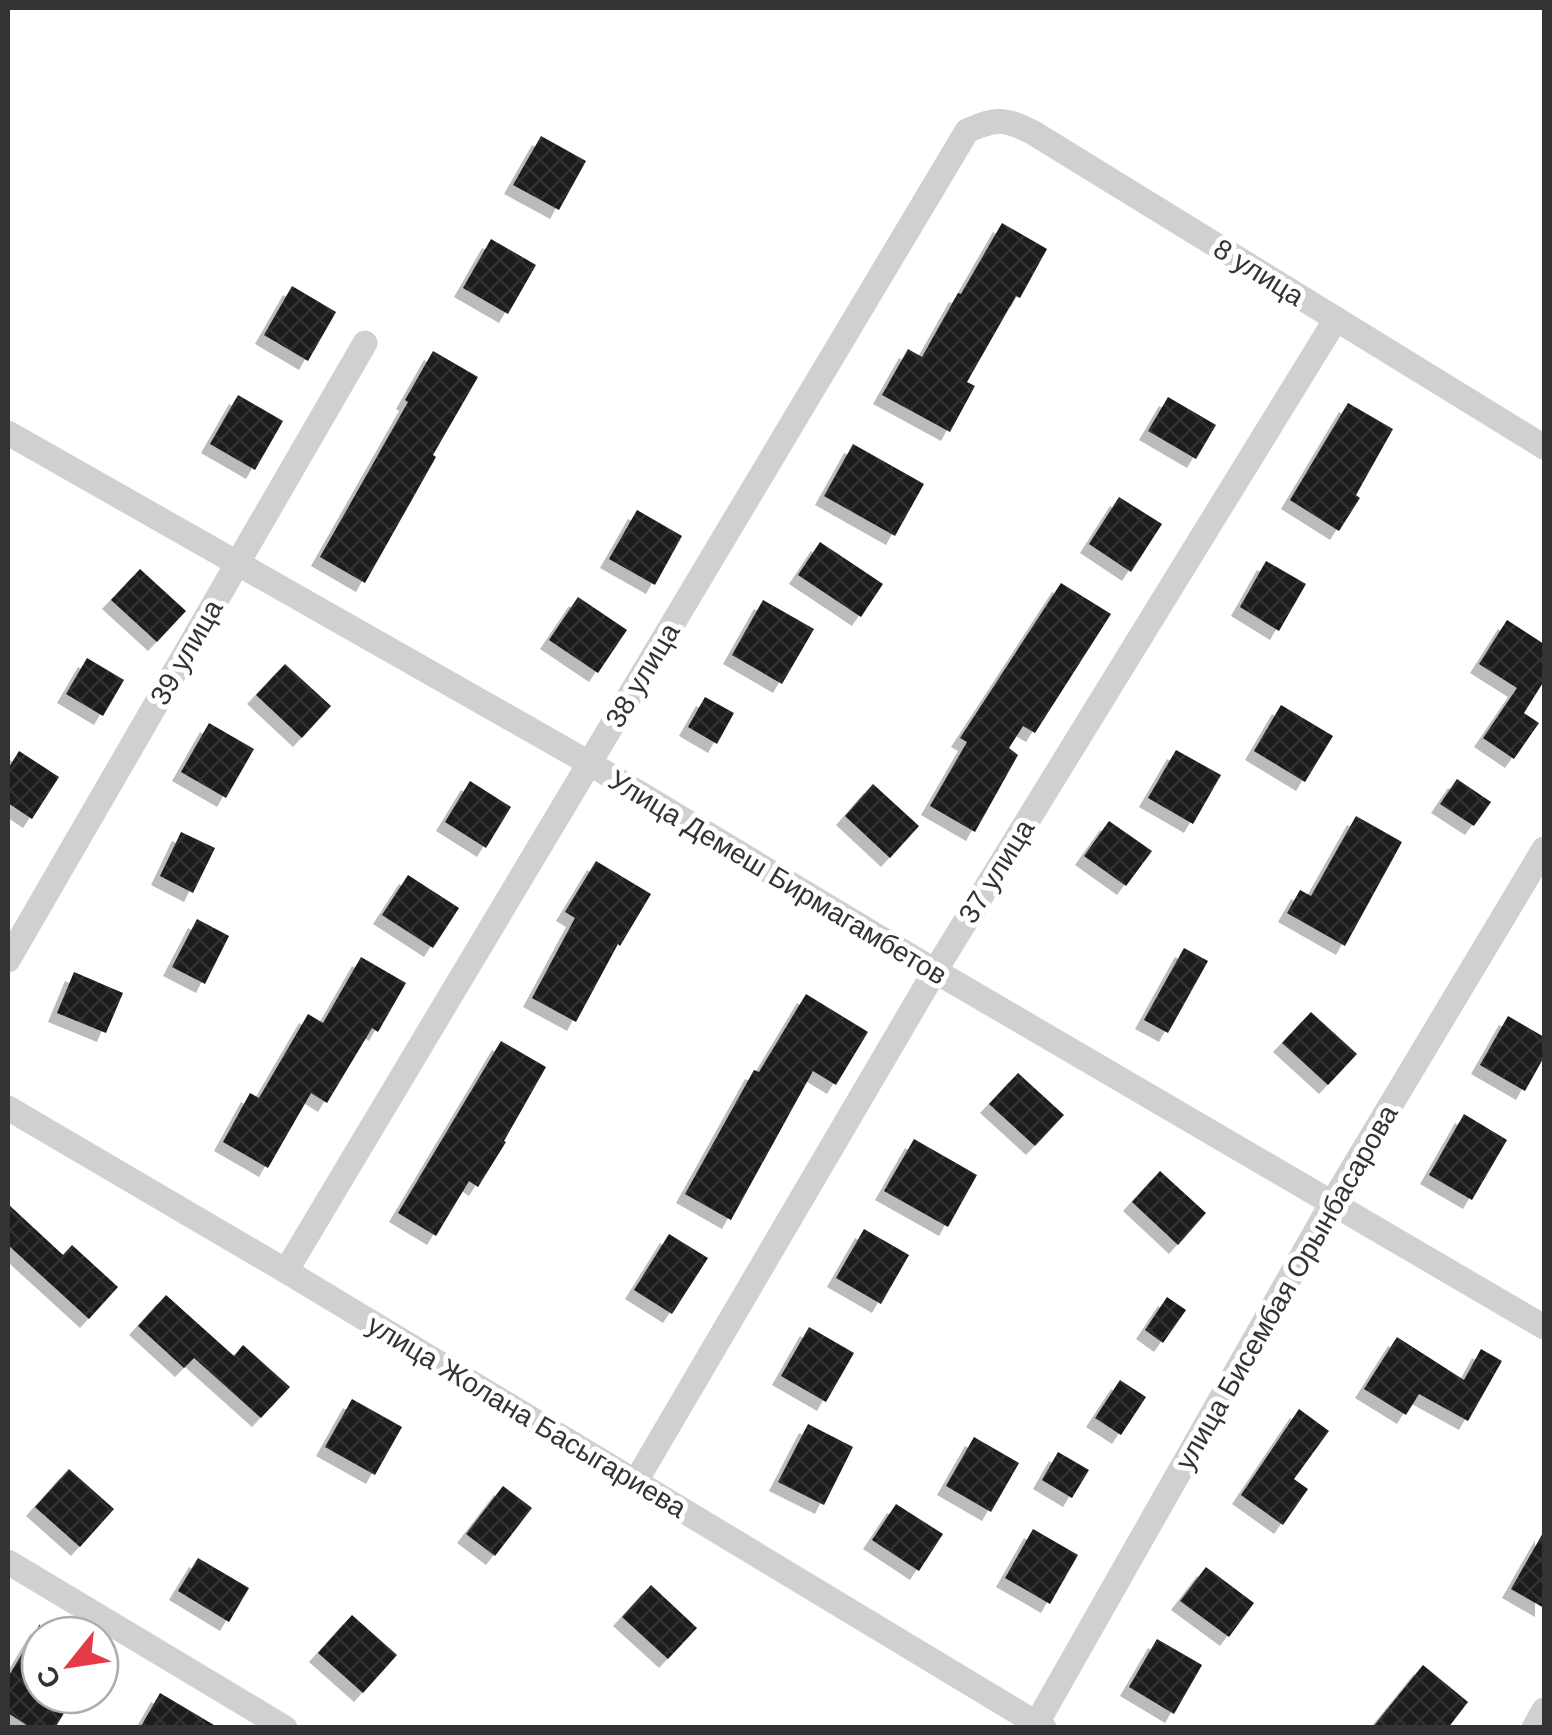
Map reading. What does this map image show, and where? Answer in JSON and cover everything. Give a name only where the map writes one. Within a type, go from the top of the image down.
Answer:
[{"type":"street","name":"8 улица","points":[[967,132],[988,122],[1010,121],[1032,132],[1544,447]]},
{"type":"street","name":"38 улица","points":[[286,1271],[967,132]]},
{"type":"street","name":"37 улица","points":[[636,1480],[935,971],[1336,320]]},
{"type":"street","name":"39 улица","points":[[8,960],[365,343]]},
{"type":"street","name":"Улица Демеш Бирмагамбетов","points":[[8,433],[589,763],[935,971],[1544,1327]]},
{"type":"street","name":"улица Бисембая Орынбасарова","points":[[1038,1726],[1332,1204],[1544,850]]},
{"type":"street","name":"улица Жолана Басыгариева","points":[[8,1108],[636,1480],[1038,1726]]},
{"type":"street","points":[[8,1562],[284,1728]]},
{"type":"street","points":[[1534,1728],[1544,1710]]},
{"type":"building","points":[[541,136],[586,161],[559,210],[513,185]]},
{"type":"building","points":[[1002,223],[1047,249],[967,382],[975,386],[950,432],[882,395],[908,349],[922,357]]},
{"type":"building","points":[[491,239],[536,265],[508,314],[463,288]]},
{"type":"building","points":[[292,286],[336,312],[308,361],[264,335]]},
{"type":"building","points":[[433,351],[478,377],[365,583],[320,557]]},
{"type":"building","points":[[238,395],[283,421],[255,470],[210,444]]},
{"type":"building","points":[[1168,397],[1216,425],[1196,459],[1148,431]]},
{"type":"building","points":[[1348,403],[1393,429],[1356,495],[1360,498],[1339,531],[1290,500]]},
{"type":"building","points":[[853,444],[924,484],[895,536],[824,496]]},
{"type":"building","points":[[1119,497],[1162,524],[1131,572],[1089,544]]},
{"type":"building","points":[[637,510],[682,536],[655,585],[609,559]]},
{"type":"building","points":[[820,542],[883,584],[861,617],[798,575]]},
{"type":"building","points":[[1266,561],[1306,584],[1279,631],[1240,607]]},
{"type":"building","points":[[140,569],[186,611],[157,642],[111,600]]},
{"type":"building","points":[[1061,583],[1111,614],[1035,733],[1023,726],[1009,748],[1018,755],[975,832],[930,806],[967,742],[960,738]]},
{"type":"building","points":[[578,597],[627,630],[598,673],[549,640]]},
{"type":"building","points":[[763,600],[814,629],[782,684],[732,655]]},
{"type":"building","points":[[1507,620],[1544,644],[1544,681],[1524,713],[1539,723],[1514,759],[1483,738],[1517,688],[1479,664]]},
{"type":"building","points":[[87,658],[124,680],[103,716],[66,694]]},
{"type":"building","points":[[285,664],[331,706],[302,738],[256,695]]},
{"type":"building","points":[[705,697],[734,713],[717,744],[688,727]]},
{"type":"building","points":[[1281,705],[1333,736],[1305,782],[1254,751]]},
{"type":"building","points":[[209,723],[254,749],[226,798],[181,772]]},
{"type":"building","points":[[1176,750],[1221,775],[1193,824],[1148,798]]},
{"type":"building","points":[[19,751],[59,777],[32,819],[8,803],[8,769]]},
{"type":"building","points":[[1457,779],[1491,802],[1474,826],[1440,804]]},
{"type":"building","points":[[470,781],[511,807],[486,848],[445,822]]},
{"type":"building","points":[[873,784],[919,826],[890,858],[845,816]]},
{"type":"building","points":[[1356,816],[1402,842],[1345,946],[1287,913],[1300,890],[1311,896]]},
{"type":"building","points":[[1109,821],[1152,851],[1126,886],[1084,856]]},
{"type":"building","points":[[181,832],[215,848],[193,893],[160,876]]},
{"type":"building","points":[[596,861],[651,894],[618,944],[576,1022],[532,998],[575,918],[565,912]]},
{"type":"building","points":[[408,875],[459,908],[433,948],[382,915]]},
{"type":"building","points":[[197,919],[229,936],[205,984],[172,967]]},
{"type":"building","points":[[1184,948],[1208,961],[1168,1033],[1144,1020]]},
{"type":"building","points":[[361,957],[406,983],[378,1032],[372,1028],[327,1103],[311,1093],[268,1168],[223,1142],[250,1093],[259,1098],[308,1014],[323,1023]]},
{"type":"building","points":[[74,972],[123,993],[106,1033],[57,1013]]},
{"type":"building","points":[[806,994],[868,1032],[836,1085],[813,1071],[731,1220],[685,1194],[754,1070],[759,1072]]},
{"type":"building","points":[[1311,1012],[1357,1054],[1328,1085],[1282,1043]]},
{"type":"building","points":[[1508,1016],[1544,1037],[1544,1057],[1525,1091],[1480,1065]]},
{"type":"building","points":[[501,1041],[546,1067],[478,1187],[469,1181],[436,1236],[398,1213]]},
{"type":"building","points":[[1018,1073],[1064,1115],[1035,1146],[989,1104]]},
{"type":"building","points":[[1464,1114],[1507,1140],[1472,1200],[1429,1175]]},
{"type":"building","points":[[914,1139],[977,1175],[948,1227],[884,1191]]},
{"type":"building","points":[[1160,1171],[1206,1213],[1178,1245],[1132,1202]]},
{"type":"building","points":[[8,1204],[63,1255],[72,1245],[118,1287],[89,1319],[8,1245]]},
{"type":"building","points":[[864,1229],[909,1255],[881,1304],[836,1278]]},
{"type":"building","points":[[669,1234],[708,1258],[672,1314],[634,1290]]},
{"type":"building","points":[[166,1295],[234,1356],[243,1345],[290,1387],[261,1418],[194,1358],[184,1368],[138,1326]]},
{"type":"building","points":[[1167,1297],[1186,1310],[1163,1343],[1145,1330]]},
{"type":"building","points":[[809,1327],[854,1353],[826,1402],[781,1376]]},
{"type":"building","points":[[1397,1337],[1464,1380],[1481,1349],[1502,1361],[1468,1421],[1419,1394],[1406,1415],[1364,1389]]},
{"type":"building","points":[[1120,1380],[1146,1397],[1121,1435],[1095,1418]]},
{"type":"building","points":[[352,1399],[402,1427],[375,1475],[325,1447]]},
{"type":"building","points":[[1299,1409],[1329,1431],[1294,1479],[1308,1489],[1283,1525],[1241,1495]]},
{"type":"building","points":[[808,1424],[853,1447],[824,1505],[778,1482]]},
{"type":"building","points":[[974,1437],[1019,1463],[991,1512],[946,1486]]},
{"type":"building","points":[[1058,1452],[1089,1470],[1072,1498],[1042,1480]]},
{"type":"building","points":[[69,1469],[114,1509],[80,1547],[35,1507]]},
{"type":"building","points":[[503,1486],[532,1508],[495,1556],[466,1534]]},
{"type":"building","points":[[896,1504],[943,1534],[919,1571],[872,1540]]},
{"type":"building","points":[[1033,1529],[1078,1555],[1050,1604],[1005,1578]]},
{"type":"building","points":[[1544,1531],[1544,1608],[1511,1589]]},
{"type":"building","points":[[198,1558],[249,1588],[229,1622],[178,1591]]},
{"type":"building","points":[[1206,1567],[1254,1603],[1229,1637],[1180,1601]]},
{"type":"building","points":[[651,1585],[697,1628],[668,1659],[622,1617]]},
{"type":"building","points":[[352,1615],[397,1655],[363,1693],[318,1653]]},
{"type":"building","points":[[1157,1639],[1202,1665],[1174,1714],[1129,1687]]},
{"type":"building","points":[[20,1657],[20,1715],[63,1715],[55,1728],[31,1728],[8,1713],[8,1677]]},
{"type":"building","points":[[1423,1665],[1468,1702],[1448,1728],[1372,1728]]},
{"type":"building","points":[[160,1693],[219,1728],[140,1728]]}]
